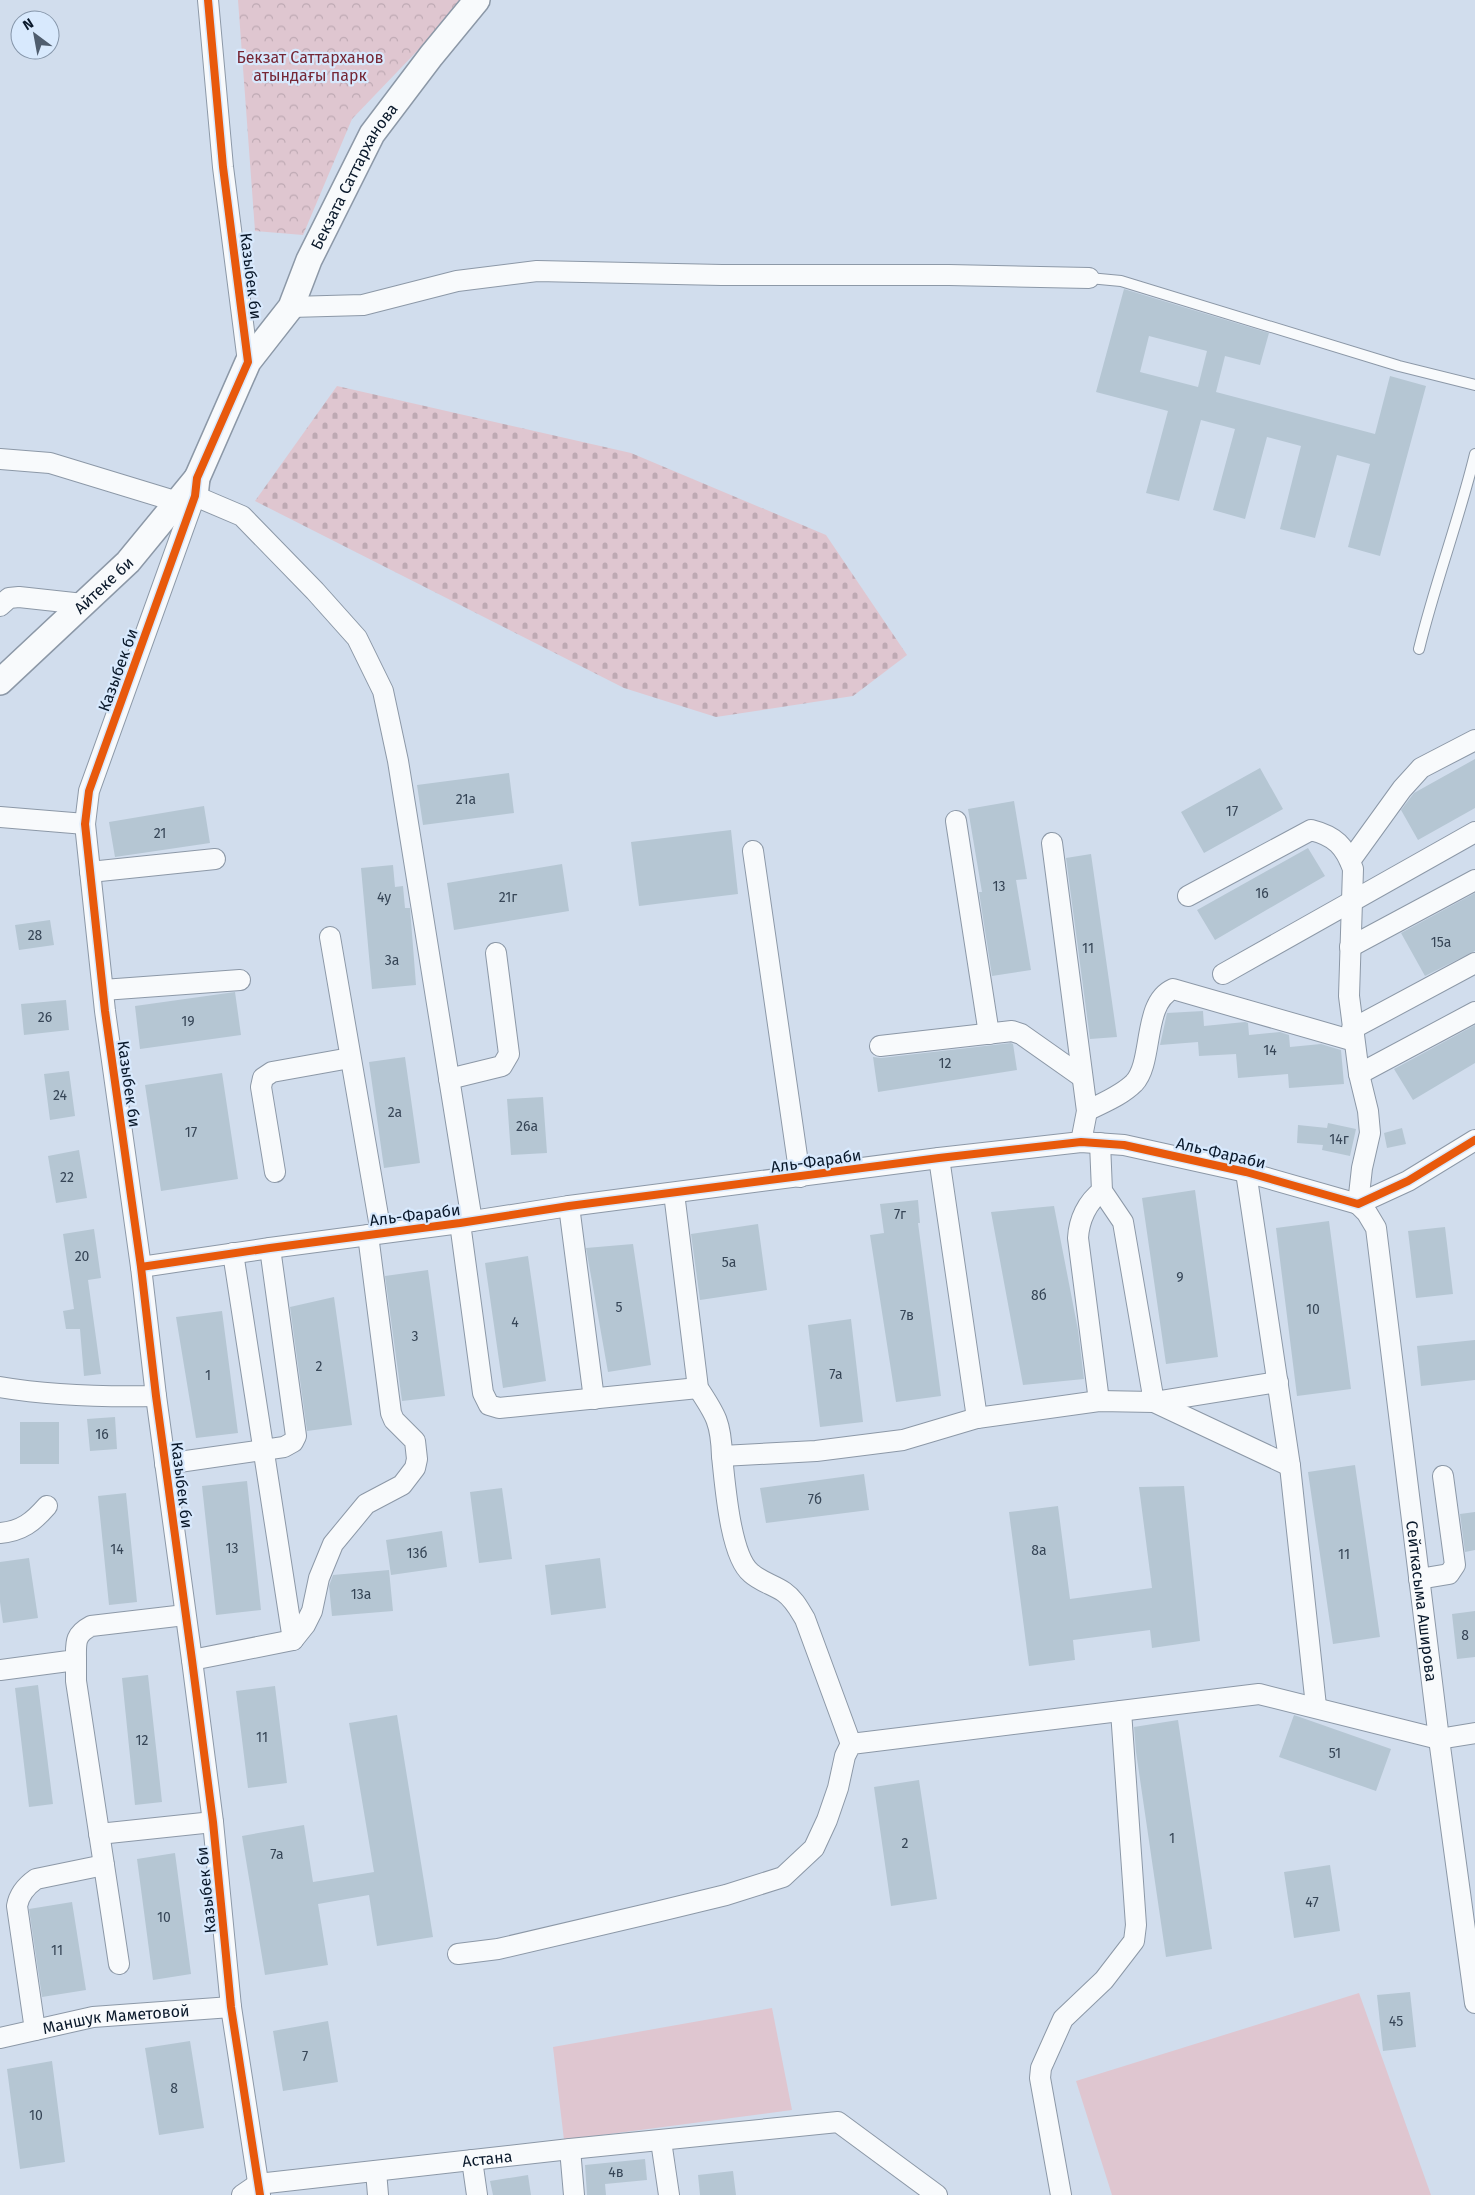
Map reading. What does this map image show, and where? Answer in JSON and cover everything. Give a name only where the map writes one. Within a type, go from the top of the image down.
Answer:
[{"type":"street","name":"Казыбек би","points":[[208,0],[224,167],[248,362],[190,492],[90,791],[85,824],[103,990],[142,1267],[156,1396],[212,1822],[253,2192]]},
{"type":"street","name":"Бекзата Саттарханова","points":[[248,362],[291,307],[309,260],[372,134],[430,56],[477,0]]},
{"type":"street","points":[[291,307],[363,305],[457,281],[537,271],[722,275],[949,275],[1089,278]]},
{"type":"street","points":[[0,459],[50,463],[190,492],[242,516],[315,591],[357,638],[383,691],[398,761],[449,1079],[483,1392],[489,1405],[500,1408],[698,1388]]},
{"type":"street","name":"Айтеке би","points":[[0,682],[128,562],[190,492]]},
{"type":"street","points":[[0,606],[9,598],[19,597],[83,604]]},
{"type":"street","points":[[1350,861],[1402,789],[1421,768],[1475,740]]},
{"type":"street","points":[[0,817],[85,824]]},
{"type":"street","points":[[956,821],[989,1034]]},
{"type":"street","points":[[1188,896],[1311,830],[1327,834],[1339,843],[1350,861],[1353,869],[1348,996],[1359,1074],[1368,1111],[1370,1133],[1362,1168],[1358,1204]]},
{"type":"street","points":[[1222,974],[1475,832]]},
{"type":"street","points":[[1052,842],[1091,1142],[1102,1191],[1123,1222],[1154,1402]]},
{"type":"street","points":[[753,851],[800,1177]]},
{"type":"street","points":[[90,872],[215,859]]},
{"type":"street","points":[[1350,947],[1475,880]]},
{"type":"street","points":[[192,1660],[293,1640],[305,1625],[312,1611],[319,1578],[333,1544],[366,1504],[402,1486],[415,1468],[417,1459],[415,1441],[394,1420],[391,1413],[374,1234],[350,1058],[330,937]]},
{"type":"street","points":[[449,1079],[502,1066],[507,1060],[509,1054],[496,953]]},
{"type":"street","points":[[1087,1111],[1116,1096],[1134,1082],[1142,1070],[1145,1050],[1158,1002],[1164,993],[1173,989],[1353,1035],[1475,963]]},
{"type":"street","points":[[103,990],[240,980]]},
{"type":"street","points":[[1359,1074],[1475,1012]]},
{"type":"street","points":[[880,1046],[1012,1031],[1021,1034],[1082,1076]]},
{"type":"street","points":[[275,1172],[260,1087],[263,1078],[272,1072],[350,1058]]},
{"type":"street","name":"Аль-Фараби","points":[[142,1267],[674,1192],[939,1158],[1091,1142],[1124,1145],[1246,1172],[1358,1204]]},
{"type":"street","points":[[1358,1204],[1408,1181],[1474,1142]]},
{"type":"street","points":[[939,1158],[977,1418]]},
{"type":"street","points":[[1246,1172],[1290,1466],[1316,1706]]},
{"type":"street","points":[[1099,1401],[1078,1238],[1079,1223],[1093,1197],[1102,1191]]},
{"type":"street","points":[[674,1192],[698,1388],[710,1404],[721,1430],[729,1514],[739,1551],[749,1572],[783,1591],[794,1601],[805,1619],[852,1744]]},
{"type":"street","name":"Сейткасыма Аширова","points":[[1358,1204],[1367,1213],[1376,1228],[1439,1739],[1475,2003]]},
{"type":"street","points":[[569,1206],[594,1398]]},
{"type":"street","points":[[165,1464],[284,1447],[293,1442],[296,1436],[270,1248]]},
{"type":"street","points":[[233,1254],[293,1640]]},
{"type":"street","points":[[722,1456],[816,1451],[903,1440],[977,1418],[1099,1401],[1154,1402],[1278,1382]]},
{"type":"street","points":[[0,1387],[32,1392],[92,1397],[156,1396]]},
{"type":"street","points":[[1154,1402],[1290,1466]]},
{"type":"street","points":[[1419,1580],[1449,1574],[1455,1565],[1443,1476]]},
{"type":"street","points":[[0,1534],[26,1527],[47,1506]]},
{"type":"street","points":[[119,1964],[76,1682],[76,1641],[81,1631],[91,1626],[185,1615]]},
{"type":"street","points":[[0,1670],[76,1660]]},
{"type":"street","points":[[852,1744],[1259,1694],[1316,1706],[1439,1739],[1475,1733]]},
{"type":"street","points":[[1062,2195],[1040,2078],[1041,2068],[1063,2019],[1104,1980],[1134,1941],[1136,1925],[1121,1711]]},
{"type":"street","points":[[458,1954],[498,1949],[656,1912],[726,1895],[782,1877],[814,1848],[827,1820],[838,1788],[845,1756],[852,1744]]},
{"type":"street","points":[[99,1834],[212,1822]]},
{"type":"street","points":[[35,2030],[17,1906],[19,1898],[28,1884],[36,1879],[104,1865]]},
{"type":"street","name":"Маншук Маметовой","points":[[0,2038],[92,2017],[231,2006]]},
{"type":"street","name":"Астана","points":[[253,2192],[376,2171],[838,2122],[937,2195]]},
{"type":"street","points":[[661,2141],[669,2195]]},
{"type":"street","points":[[570,2149],[574,2195]]},
{"type":"street","points":[[472,2160],[477,2195]]},
{"type":"street","points":[[376,2171],[378,2195]]},
{"type":"lane","points":[[1089,278],[1121,281],[1399,366],[1475,385]]},
{"type":"lane","points":[[1419,649],[1432,596],[1475,454]]},
{"type":"green space","name":"Бекзат Саттарханов атындағы парк","points":[[238,0],[466,0],[352,119],[303,235],[255,231]]},
{"type":"green space","points":[[337,386],[631,453],[826,535],[907,655],[853,696],[716,717],[624,688],[255,501]]},
{"type":"green space","points":[[1359,1993],[1431,2195],[1112,2195],[1076,2081]]},
{"type":"green space","points":[[772,2008],[792,2110],[564,2140],[553,2047]]},
{"type":"building","points":[[1124,289],[1269,333],[1260,365],[1225,356],[1216,392],[1375,434],[1390,376],[1426,386],[1380,556],[1348,547],[1370,464],[1337,455],[1315,538],[1280,529],[1301,446],[1267,437],[1245,519],[1213,510],[1235,429],[1201,420],[1179,501],[1146,493],[1168,411],[1096,392]],"holes":[[[1149,336],[1207,351],[1198,387],[1140,372]]]},
{"type":"building","points":[[1475,759],[1475,808],[1418,840],[1401,810],[1414,793]]},
{"type":"building","points":[[1260,768],[1283,809],[1204,853],[1181,812]]},
{"type":"building","points":[[509,773],[514,813],[423,825],[417,785]]},
{"type":"building","points":[[1014,801],[1027,879],[1016,880],[1031,970],[992,976],[979,892],[982,892],[968,809]]},
{"type":"building","points":[[204,806],[210,843],[115,857],[109,822]]},
{"type":"building","points":[[731,830],[738,894],[639,906],[631,842]]},
{"type":"building","points":[[1308,848],[1325,876],[1215,940],[1197,910]]},
{"type":"building","points":[[1091,854],[1117,1037],[1090,1039],[1066,858]]},
{"type":"building","points":[[562,864],[569,911],[454,930],[447,883]]},
{"type":"building","points":[[393,865],[395,887],[403,886],[405,908],[410,908],[416,985],[372,989],[361,868]]},
{"type":"building","points":[[1475,893],[1475,951],[1425,976],[1401,933]]},
{"type":"building","points":[[50,920],[54,945],[19,950],[15,925]]},
{"type":"building","points":[[235,992],[241,1035],[140,1049],[135,1006]]},
{"type":"building","points":[[66,1000],[69,1030],[24,1035],[21,1004]]},
{"type":"building","points":[[1203,1011],[1204,1026],[1245,1022],[1248,1023],[1249,1035],[1280,1032],[1289,1035],[1290,1047],[1321,1044],[1341,1050],[1344,1084],[1289,1088],[1288,1074],[1238,1078],[1236,1054],[1199,1056],[1198,1042],[1160,1045],[1167,1013]]},
{"type":"building","points":[[1475,1025],[1475,1063],[1413,1100],[1394,1069]]},
{"type":"building","points":[[1013,1044],[1017,1070],[878,1092],[873,1057],[881,1058]]},
{"type":"building","points":[[405,1057],[420,1163],[384,1168],[369,1062]]},
{"type":"building","points":[[69,1071],[75,1116],[50,1120],[44,1074]]},
{"type":"building","points":[[222,1073],[238,1179],[161,1191],[145,1085]]},
{"type":"building","points":[[543,1097],[547,1153],[511,1155],[507,1099]]},
{"type":"building","points":[[1328,1123],[1356,1129],[1350,1156],[1322,1150],[1323,1145],[1297,1143],[1298,1125],[1327,1128]]},
{"type":"building","points":[[1402,1128],[1406,1144],[1387,1148],[1384,1133]]},
{"type":"building","points":[[79,1150],[87,1198],[56,1203],[48,1156]]},
{"type":"building","points":[[1195,1190],[1218,1357],[1166,1364],[1142,1198]]},
{"type":"building","points":[[918,1200],[920,1223],[918,1223],[941,1396],[896,1402],[870,1235],[884,1233],[880,1204]]},
{"type":"building","points":[[1054,1206],[1078,1330],[1084,1379],[1023,1385],[991,1212]]},
{"type":"building","points":[[1329,1221],[1351,1389],[1297,1396],[1276,1228]]},
{"type":"building","points":[[758,1224],[767,1290],[700,1300],[691,1234]]},
{"type":"building","points":[[1445,1227],[1453,1294],[1416,1298],[1408,1231]]},
{"type":"building","points":[[94,1229],[101,1278],[88,1280],[101,1374],[84,1376],[80,1329],[66,1329],[63,1311],[74,1309],[63,1234]]},
{"type":"building","points":[[633,1244],[651,1365],[608,1372],[586,1248]]},
{"type":"building","points":[[528,1256],[546,1381],[503,1388],[485,1263]]},
{"type":"building","points":[[428,1270],[445,1396],[402,1401],[385,1276]]},
{"type":"building","points":[[334,1297],[352,1425],[307,1431],[290,1307]]},
{"type":"building","points":[[222,1311],[238,1433],[196,1438],[176,1317]]},
{"type":"building","points":[[851,1319],[863,1422],[820,1427],[808,1325]]},
{"type":"building","points":[[1475,1340],[1475,1380],[1421,1386],[1417,1346]]},
{"type":"building","points":[[115,1417],[117,1449],[90,1451],[87,1419]]},
{"type":"building","points":[[20,1422],[59,1422],[59,1464],[20,1464]]},
{"type":"building","points":[[1355,1465],[1380,1637],[1333,1644],[1308,1472]]},
{"type":"building","points":[[864,1474],[869,1510],[766,1523],[760,1488]]},
{"type":"building","points":[[247,1481],[261,1610],[216,1615],[202,1486]]},
{"type":"building","points":[[1184,1486],[1200,1641],[1152,1648],[1150,1630],[1073,1640],[1075,1660],[1029,1666],[1009,1512],[1058,1506],[1070,1599],[1152,1588],[1139,1487]]},
{"type":"building","points":[[502,1488],[512,1559],[479,1563],[470,1492]]},
{"type":"building","points":[[126,1493],[137,1602],[109,1605],[98,1496]]},
{"type":"building","points":[[1475,1512],[1475,1550],[1465,1552],[1460,1514]]},
{"type":"building","points":[[442,1531],[447,1567],[391,1575],[386,1540]]},
{"type":"building","points":[[29,1558],[38,1618],[3,1623],[0,1602],[0,1562]]},
{"type":"building","points":[[600,1558],[606,1608],[551,1615],[545,1565]]},
{"type":"building","points":[[389,1570],[393,1611],[332,1616],[329,1586],[333,1575]]},
{"type":"building","points":[[1475,1611],[1475,1657],[1457,1659],[1452,1614]]},
{"type":"building","points":[[148,1675],[162,1802],[135,1805],[122,1678]]},
{"type":"building","points":[[38,1685],[53,1804],[29,1807],[15,1688]]},
{"type":"building","points":[[275,1686],[287,1783],[248,1788],[236,1691]]},
{"type":"building","points":[[397,1715],[433,1937],[377,1946],[369,1895],[318,1904],[328,1965],[265,1975],[242,1836],[304,1825],[313,1882],[374,1872],[349,1723]]},
{"type":"building","points":[[1294,1715],[1391,1749],[1376,1791],[1279,1757]]},
{"type":"building","points":[[1178,1720],[1212,1949],[1166,1957],[1134,1727]]},
{"type":"building","points":[[919,1780],[937,1899],[891,1906],[874,1787]]},
{"type":"building","points":[[175,1853],[191,1974],[153,1980],[137,1859]]},
{"type":"building","points":[[1330,1865],[1340,1931],[1294,1938],[1284,1872]]},
{"type":"building","points":[[72,1902],[86,1990],[42,1997],[29,1909]]},
{"type":"building","points":[[1410,1992],[1416,2047],[1383,2051],[1377,1995]]},
{"type":"building","points":[[328,2021],[338,2082],[283,2091],[273,2031]]},
{"type":"building","points":[[190,2041],[204,2128],[159,2135],[145,2048]]},
{"type":"building","points":[[52,2061],[65,2162],[20,2169],[7,2069]]},
{"type":"building","points":[[645,2159],[647,2180],[605,2184],[606,2195],[587,2195],[585,2165]]},
{"type":"building","points":[[733,2171],[736,2195],[700,2195],[698,2175]]},
{"type":"building","points":[[528,2175],[531,2195],[493,2195],[490,2181]]},
{"type":"cycle path","points":[[208,0],[223,167],[248,362],[197,478],[195,496],[89,791],[85,824],[105,1011],[141,1267],[156,1396],[213,1822],[231,2007],[260,2195]]},
{"type":"cycle path","points":[[141,1267],[569,1206],[939,1158],[1081,1142],[1124,1145],[1246,1172],[1358,1204],[1408,1181],[1475,1140]]}]
